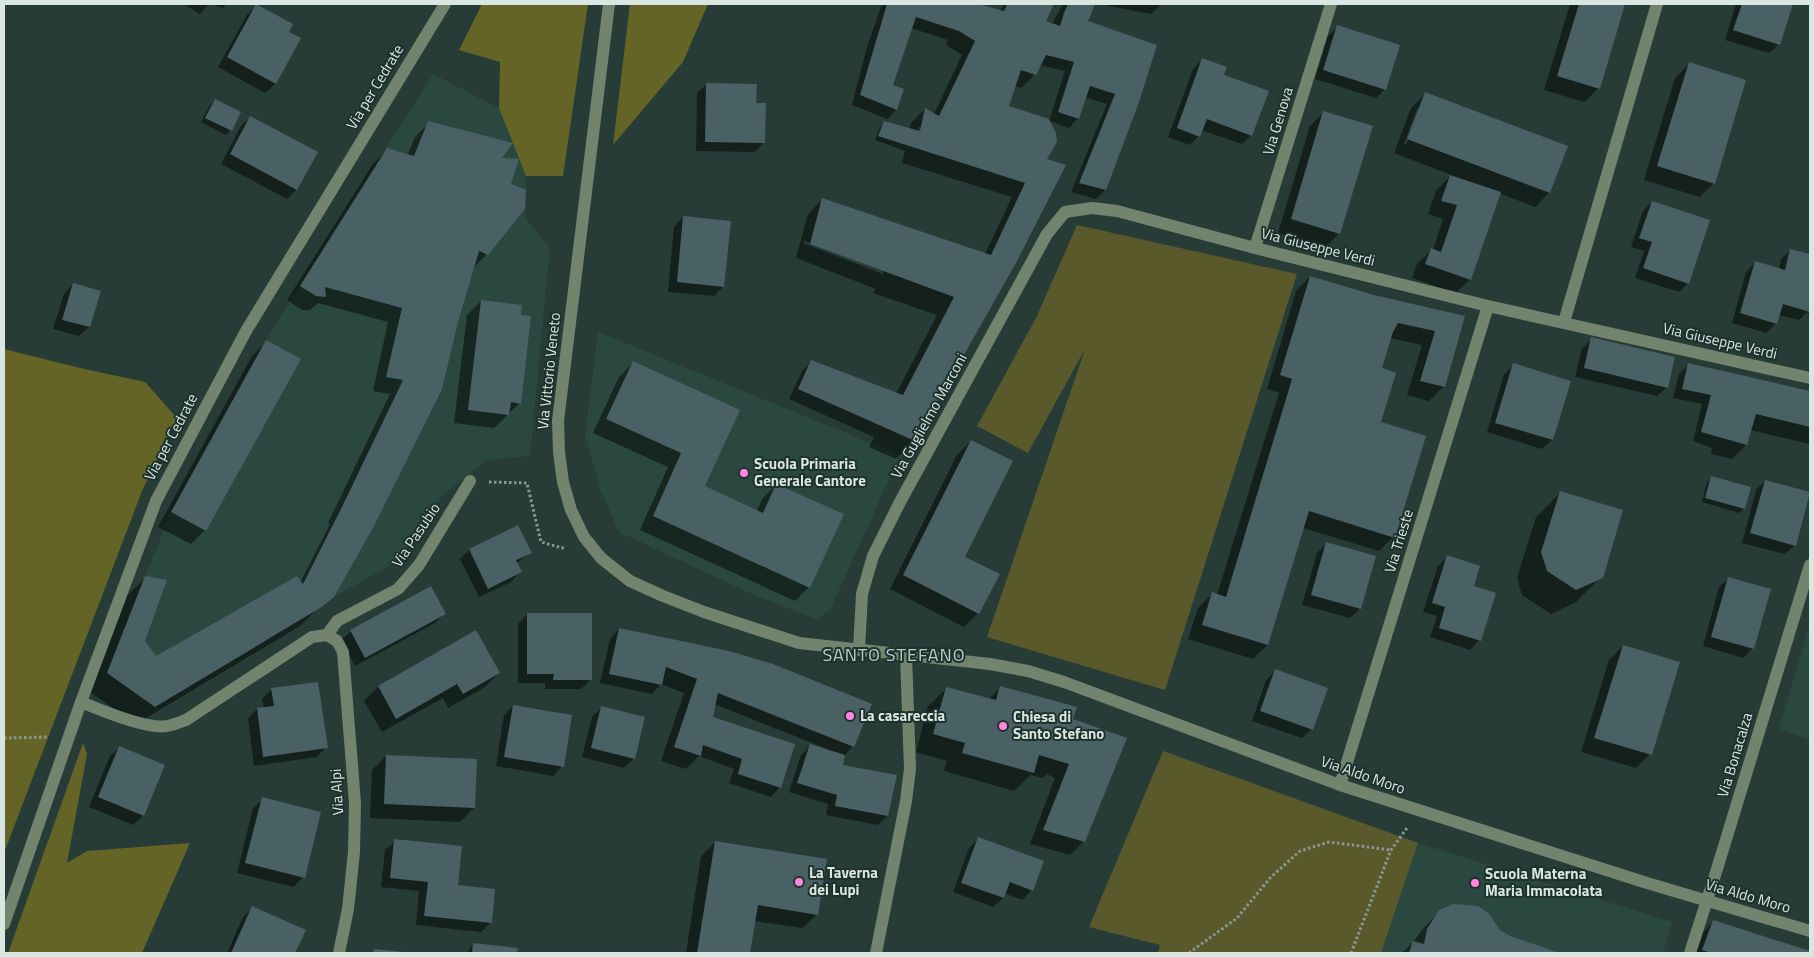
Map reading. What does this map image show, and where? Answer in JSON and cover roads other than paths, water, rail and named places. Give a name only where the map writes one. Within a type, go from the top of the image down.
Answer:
[{"type":"street","name":"Via per Cedrate","points":[[4,924],[81,702],[156,501],[246,331],[445,4]]},
{"type":"street","name":"Via Vittorio Veneto","points":[[609,4],[558,421],[559,452],[563,482],[571,510],[584,537],[601,558],[630,581],[663,596],[704,612],[799,643],[906,655]]},
{"type":"street","name":"Via Genova","points":[[1256,248],[1331,4]]},
{"type":"street","points":[[1564,322],[1657,4]]},
{"type":"street","name":"Via Giuseppe Verdi","points":[[1065,212],[1092,208],[1118,211],[1256,248],[1488,306],[1810,378]]},
{"type":"street","name":"Via Guglielmo Marconi","points":[[859,650],[862,594],[873,556],[900,502],[1047,234],[1065,212]]},
{"type":"street","name":"Via Trieste","points":[[1340,785],[1488,306]]},
{"type":"street","name":"Via Pasubio","points":[[81,702],[146,725],[166,727],[186,720],[312,637],[327,635],[337,621],[398,589],[419,566],[470,482]]},
{"type":"street","name":"Via Bonacalza","points":[[1690,953],[1810,565]]},
{"type":"street","name":"Via Alpi","points":[[327,635],[337,641],[343,652],[355,804],[354,852],[349,899],[340,953]]},
{"type":"street","points":[[876,953],[906,801],[910,768],[906,655]]},
{"type":"street","name":"Via Aldo Moro","points":[[906,655],[990,664],[1028,671],[1064,682],[1340,785],[1706,901],[1810,930]]},
{"type":"place","name":"Scuola Primaria Generale Cantore","points":[[744,473]]},
{"type":"place","name":"La casareccia","points":[[850,716]]},
{"type":"place","name":"Chiesa di Santo Stefano","points":[[1003,726]]},
{"type":"place","name":"La Taverna dei Lupi","points":[[799,882]]},
{"type":"place","name":"Scuola Materna Maria Immacolata","points":[[1475,883]]},
{"type":"district","name":"SANTO STEFANO","points":[[894,655]]}]
